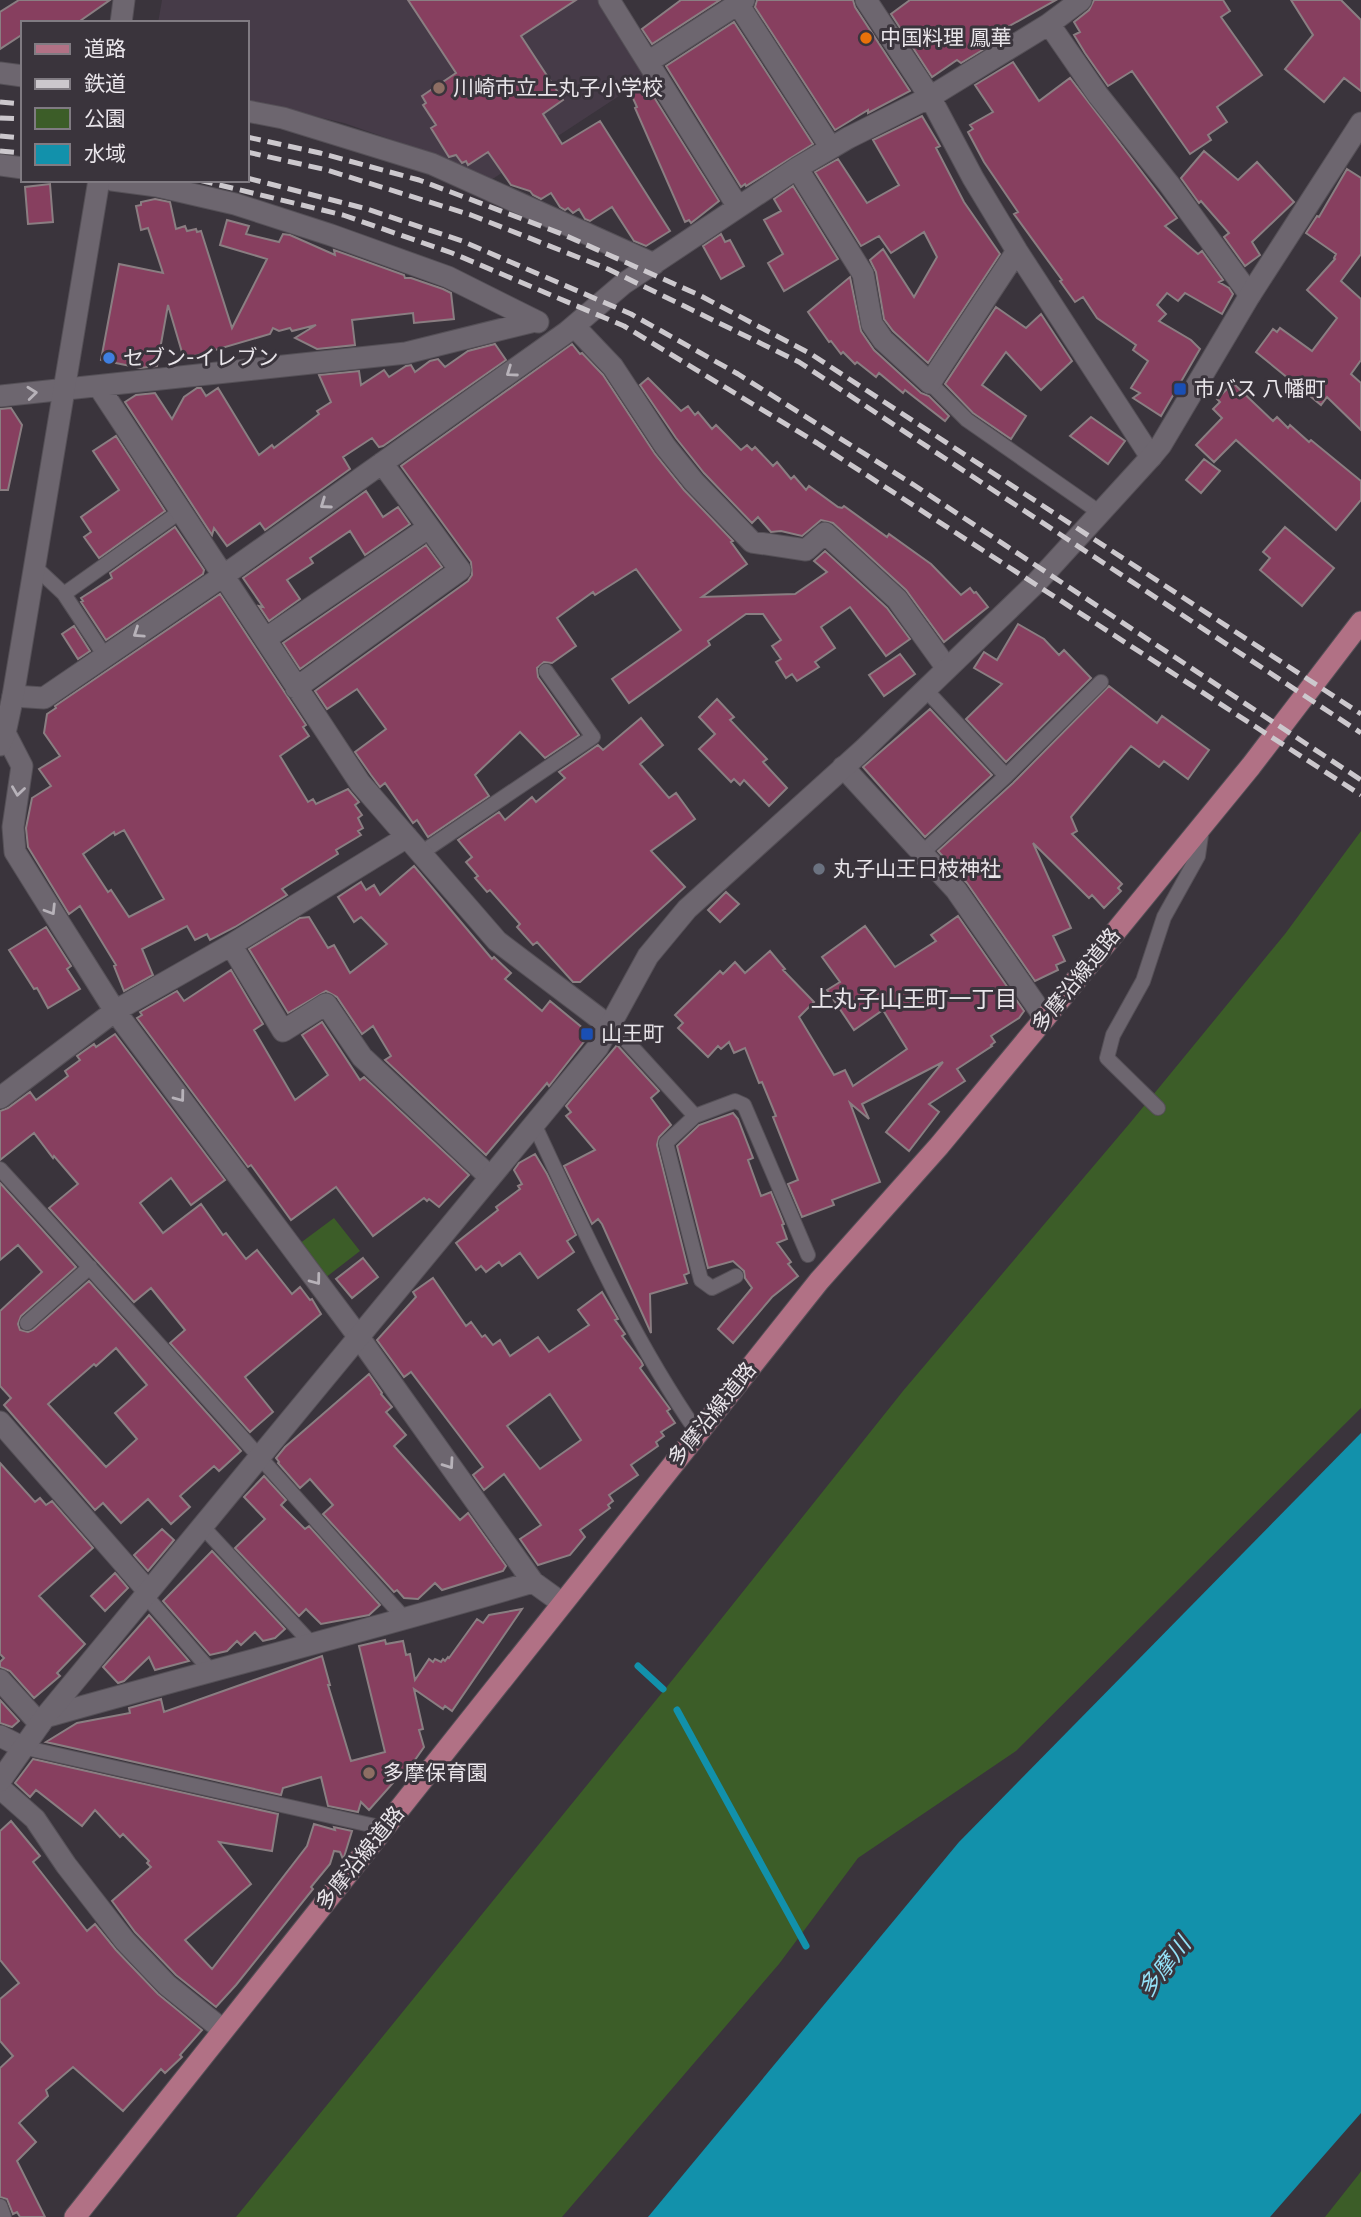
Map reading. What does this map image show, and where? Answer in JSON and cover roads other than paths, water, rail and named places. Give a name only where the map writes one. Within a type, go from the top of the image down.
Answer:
[{"type":"main road","name":"多摩沿線道路","points":[[75,2217],[818,1281],[939,1146],[1045,1018],[1202,827],[1315,685],[1361,622]]},
{"type":"street","points":[[121,21],[124,0]]},
{"type":"street","points":[[609,0],[738,207]]},
{"type":"street","points":[[866,0],[930,97],[973,178],[1017,251],[1151,457]]},
{"type":"street","points":[[13,696],[44,698],[223,576],[570,329],[623,284],[797,168],[930,97],[1049,24],[1081,0]]},
{"type":"street","points":[[648,62],[741,2],[831,148]]},
{"type":"street","points":[[1049,24],[1098,95],[1169,184],[1250,295]]},
{"type":"street","points":[[0,73],[21,76]]},
{"type":"street","points":[[248,111],[283,118],[432,164],[653,264]]},
{"type":"street","points":[[0,1781],[42,1720],[598,1047],[648,956],[687,909],[843,767],[1037,582],[1151,457],[1250,295],[1361,123]]},
{"type":"street","points":[[0,165],[21,168]]},
{"type":"street","points":[[797,168],[863,274],[872,324],[883,340],[930,383],[1017,251]]},
{"type":"street","points":[[99,182],[13,696],[3,739],[22,766],[8,854],[115,1011],[358,1336],[533,1582],[562,1603]]},
{"type":"street","points":[[127,182],[235,204],[331,235],[448,277],[535,321],[570,329],[612,367],[694,482],[752,542],[806,550],[825,533],[897,599],[946,667]]},
{"type":"street","points":[[0,396],[406,353],[535,321]]},
{"type":"street","points":[[99,387],[360,783],[497,941],[608,1025]]},
{"type":"street","points":[[296,688],[460,570],[382,463]]},
{"type":"street","points":[[265,639],[428,528]]},
{"type":"street","points":[[843,767],[956,890],[1045,1018]]},
{"type":"street","points":[[0,1098],[115,1011],[414,845]]},
{"type":"street","points":[[231,945],[283,1031],[326,1004],[362,1057],[490,1177]]},
{"type":"street","points":[[0,1422],[146,1593]]},
{"type":"street","points":[[42,1720],[210,1670],[406,1619],[533,1582]]},
{"type":"street","points":[[0,1680],[42,1720]]},
{"type":"street","points":[[0,1736],[22,1747]]},
{"type":"street","points":[[0,1753],[22,1747]]},
{"type":"street","points":[[0,1788],[35,1819],[66,1865],[125,1941],[167,1985],[223,2029]]},
{"type":"lane","points":[[930,383],[967,420],[1099,512]]},
{"type":"lane","points":[[64,594],[181,511]]},
{"type":"lane","points":[[33,565],[64,594],[105,656]]},
{"type":"lane","points":[[414,845],[593,737],[546,671]]},
{"type":"lane","points":[[922,853],[1006,776],[1101,682]]},
{"type":"lane","points":[[926,689],[1006,776]]},
{"type":"lane","points":[[1158,1108],[1107,1058],[1112,1035],[1143,981],[1164,917],[1198,856],[1202,827]]},
{"type":"lane","points":[[608,1025],[623,1037],[695,1116]]},
{"type":"lane","points":[[736,1276],[712,1288],[701,1280],[666,1143],[695,1116],[735,1101],[744,1105],[808,1255]]},
{"type":"lane","points":[[534,1124],[658,1373],[697,1432]]},
{"type":"lane","points":[[0,1169],[406,1619]]},
{"type":"lane","points":[[27,1323],[90,1266]]},
{"type":"lane","points":[[202,1525],[312,1644]]},
{"type":"lane","points":[[146,1593],[210,1670]]},
{"type":"lane","points":[[22,1747],[384,1828]]},
{"type":"lane","points":[[0,2206],[4,2217]]},
{"type":"water","name":"多摩川","points":[[1361,1433],[1361,2113],[1270,2217],[648,2217],[959,1842]]},
{"type":"waterway","points":[[638,1666],[663,1689]]},
{"type":"waterway","points":[[677,1710],[806,1946]]},
{"type":"railway","points":[[0,102],[21,104]]},
{"type":"railway","points":[[0,118],[21,119]]},
{"type":"railway","points":[[0,136],[21,138]]},
{"type":"railway","points":[[248,137],[320,153],[419,180],[562,234],[699,295],[811,354],[1361,714]]},
{"type":"railway","points":[[0,151],[21,153]]},
{"type":"railway","points":[[248,152],[327,170],[471,215],[608,269],[799,362],[1361,733]]},
{"type":"railway","points":[[248,178],[367,209],[462,241],[631,314],[738,374],[914,485],[1361,780]]},
{"type":"railway","points":[[207,182],[343,215],[452,253],[624,326],[817,443],[1361,795]]},
{"type":"place","name":"中国料理 鳳華","points":[[866,38]]},
{"type":"place","name":"川崎市立上丸子小学校","points":[[439,88]]},
{"type":"place","name":"セブン-イレブン","points":[[109,358]]},
{"type":"place","name":"市バス 八幡町","points":[[1180,389]]},
{"type":"place","name":"丸子山王日枝神社","points":[[819,869]]},
{"type":"place","name":"山王町","points":[[587,1034]]},
{"type":"place","name":"多摩保育園","points":[[369,1773]]},
{"type":"district","name":"上丸子山王町一丁目","points":[[914,999]]}]
